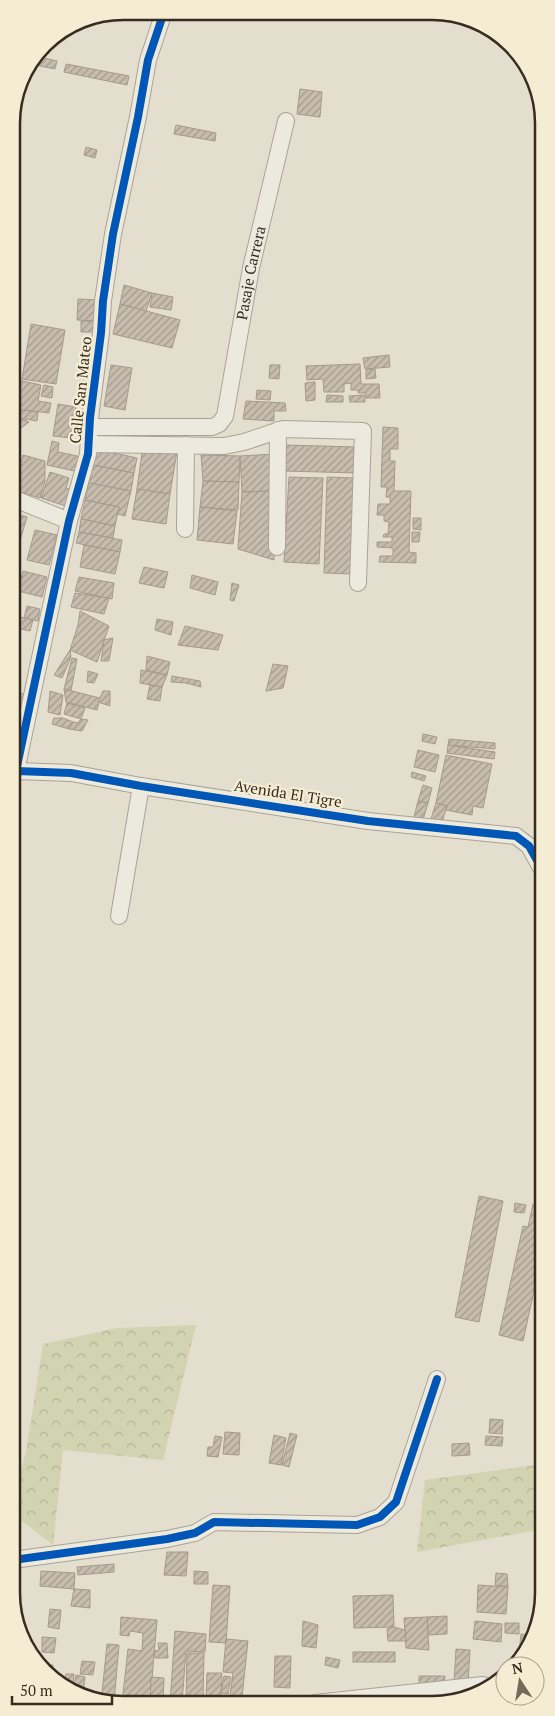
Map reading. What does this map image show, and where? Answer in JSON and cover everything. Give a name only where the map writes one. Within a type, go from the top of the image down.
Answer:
[{"type":"street","name":"Calle San Mateo","points":[[20,745],[69,521],[88,454],[89,427],[101,333],[103,301],[113,234],[148,60],[161,20]]},
{"type":"street","name":"Pasaje Carrera","points":[[89,427],[212,427],[219,424],[227,410],[251,268],[286,121]]},
{"type":"street","points":[[89,444],[224,446],[244,442],[283,429],[362,431],[358,583]]},
{"type":"street","points":[[277,547],[278,430]]},
{"type":"street","points":[[185,529],[186,445]]},
{"type":"street","points":[[20,501],[69,521]]},
{"type":"street","name":"Avenida El Tigre","points":[[20,772],[70,773],[141,786],[368,821],[516,836],[529,846],[535,857]]},
{"type":"street","points":[[119,916],[141,786]]},
{"type":"street","points":[[20,1559],[167,1539],[195,1533],[214,1522],[356,1525],[380,1517],[396,1502],[437,1379]]},
{"type":"street","points":[[385,1696],[473,1687]]},
{"type":"green space","points":[[196,1325],[163,1460],[63,1450],[53,1545],[20,1519],[20,1475],[26,1452],[43,1344],[117,1328]]},
{"type":"green space","points":[[535,1465],[535,1530],[417,1552],[425,1480]]},
{"type":"building","points":[[43,58],[57,61],[55,69],[38,66]]},
{"type":"building","points":[[66,64],[129,76],[127,85],[64,72]]},
{"type":"building","points":[[300,89],[322,92],[320,117],[297,114]]},
{"type":"building","points":[[176,125],[216,133],[215,141],[174,134]]},
{"type":"building","points":[[86,147],[97,150],[95,158],[84,155]]},
{"type":"building","points":[[124,285],[152,293],[146,311],[120,304]]},
{"type":"building","points":[[152,293],[173,297],[171,310],[150,307]]},
{"type":"building","points":[[78,299],[100,300],[99,321],[77,320]]},
{"type":"building","points":[[120,304],[180,320],[172,348],[113,334]]},
{"type":"building","points":[[81,321],[97,323],[97,332],[81,332]]},
{"type":"building","points":[[31,324],[65,330],[56,384],[22,379]]},
{"type":"building","points":[[389,355],[390,367],[365,369],[363,358]]},
{"type":"building","points":[[360,364],[361,384],[379,384],[380,398],[366,398],[366,393],[358,393],[358,390],[351,390],[351,383],[344,384],[344,392],[324,392],[323,379],[307,380],[306,366]]},
{"type":"building","points":[[111,365],[132,368],[125,410],[104,406]]},
{"type":"building","points":[[270,365],[280,365],[279,379],[269,378]]},
{"type":"building","points":[[375,369],[376,378],[366,379],[366,370]]},
{"type":"building","points":[[20,380],[41,385],[38,401],[51,403],[49,413],[20,410]]},
{"type":"building","points":[[315,382],[315,400],[306,401],[305,383]]},
{"type":"building","points":[[44,385],[53,387],[52,398],[41,396]]},
{"type":"building","points":[[257,390],[271,391],[270,400],[256,399]]},
{"type":"building","points":[[327,395],[343,396],[343,402],[326,402]]},
{"type":"building","points":[[365,395],[365,402],[350,402],[349,396]]},
{"type":"building","points":[[246,401],[285,403],[286,411],[274,411],[274,421],[243,419]]},
{"type":"building","points":[[58,404],[76,407],[71,438],[53,436]]},
{"type":"building","points":[[20,410],[38,412],[37,421],[20,418]]},
{"type":"building","points":[[20,419],[29,422],[21,428]]},
{"type":"building","points":[[383,427],[398,428],[398,449],[390,449],[390,461],[395,461],[394,491],[411,491],[409,552],[416,553],[416,563],[379,562],[380,556],[393,556],[393,548],[377,547],[377,542],[392,542],[392,537],[383,537],[384,534],[388,534],[389,522],[384,521],[384,515],[377,515],[378,504],[390,504],[390,497],[386,497],[387,487],[381,487]]},
{"type":"building","points":[[52,441],[59,443],[58,452],[82,457],[79,472],[47,465]]},
{"type":"building","points":[[285,445],[358,447],[357,473],[284,471]]},
{"type":"building","points":[[143,446],[177,451],[170,494],[137,489]]},
{"type":"building","points":[[96,449],[137,458],[134,473],[93,465]]},
{"type":"building","points":[[274,454],[276,491],[242,492],[240,456]]},
{"type":"building","points":[[23,455],[45,461],[45,481],[40,498],[20,492],[20,466]]},
{"type":"building","points":[[201,455],[240,456],[239,482],[203,481]]},
{"type":"building","points":[[92,465],[134,473],[131,491],[89,483]]},
{"type":"building","points":[[50,472],[69,478],[66,488],[74,490],[69,507],[41,498]]},
{"type":"building","points":[[289,477],[323,478],[319,564],[284,562]]},
{"type":"building","points":[[327,477],[356,478],[353,574],[324,573]]},
{"type":"building","points":[[203,481],[239,482],[238,510],[200,507]]},
{"type":"building","points":[[89,483],[131,491],[125,516],[118,514],[119,507],[85,500]]},
{"type":"building","points":[[137,489],[170,494],[166,524],[132,519]]},
{"type":"building","points":[[276,491],[274,560],[238,549],[242,492]]},
{"type":"building","points":[[85,500],[119,507],[115,526],[81,519]]},
{"type":"building","points":[[200,507],[237,511],[233,544],[197,540]]},
{"type":"building","points":[[20,515],[27,517],[20,541]]},
{"type":"building","points":[[413,518],[421,518],[421,530],[413,529]]},
{"type":"building","points":[[81,519],[115,526],[113,538],[79,532]]},
{"type":"building","points":[[35,530],[57,535],[49,565],[27,560]]},
{"type":"building","points":[[79,532],[122,540],[120,552],[76,543]]},
{"type":"building","points":[[412,532],[420,532],[419,542],[412,542]]},
{"type":"building","points":[[84,545],[120,552],[115,574],[80,567]]},
{"type":"building","points":[[144,567],[168,572],[164,588],[139,583]]},
{"type":"building","points":[[23,571],[47,577],[42,597],[20,592]]},
{"type":"building","points":[[192,575],[218,582],[215,595],[190,588]]},
{"type":"building","points":[[79,577],[114,583],[112,599],[75,591]]},
{"type":"building","points":[[232,583],[239,585],[234,601],[230,600]]},
{"type":"building","points":[[75,593],[109,598],[104,614],[71,607]]},
{"type":"building","points":[[27,606],[40,609],[38,621],[24,618]]},
{"type":"building","points":[[80,611],[109,626],[97,662],[70,650],[78,625]]},
{"type":"building","points":[[20,617],[33,620],[30,631],[20,629]]},
{"type":"building","points":[[157,619],[173,622],[171,635],[155,630]]},
{"type":"building","points":[[185,626],[223,635],[218,650],[178,645]]},
{"type":"building","points":[[113,638],[109,661],[101,661],[104,640]]},
{"type":"building","points":[[70,650],[71,657],[62,678],[54,675]]},
{"type":"building","points":[[147,656],[170,662],[167,675],[146,670]]},
{"type":"building","points":[[72,658],[77,659],[71,691],[64,689]]},
{"type":"building","points":[[273,664],[288,666],[283,688],[266,691]]},
{"type":"building","points":[[141,670],[167,675],[162,687],[140,683]]},
{"type":"building","points":[[88,671],[98,674],[94,683],[87,682]]},
{"type":"building","points":[[172,676],[200,681],[201,687],[171,682]]},
{"type":"building","points":[[150,685],[162,687],[160,701],[147,699]]},
{"type":"building","points":[[64,689],[100,698],[97,710],[66,702]]},
{"type":"building","points":[[50,691],[63,695],[60,715],[48,712]]},
{"type":"building","points":[[103,691],[110,691],[110,706],[98,702]]},
{"type":"building","points":[[20,693],[31,696],[20,736]]},
{"type":"building","points":[[67,703],[85,708],[81,719],[64,714]]},
{"type":"building","points":[[54,718],[63,718],[73,722],[69,729],[52,724]]},
{"type":"building","points":[[81,719],[88,720],[82,731],[69,729],[73,722],[78,723]]},
{"type":"building","points":[[423,734],[437,737],[435,744],[422,741]]},
{"type":"building","points":[[449,739],[495,743],[495,749],[448,745]]},
{"type":"building","points":[[448,745],[495,752],[494,759],[447,753]]},
{"type":"building","points":[[418,750],[439,755],[435,772],[414,767]]},
{"type":"building","points":[[446,755],[492,764],[483,808],[473,806],[472,815],[446,810],[447,806],[436,803]]},
{"type":"building","points":[[412,772],[426,776],[424,781],[411,777]]},
{"type":"building","points":[[423,785],[432,788],[428,803],[418,801]]},
{"type":"building","points":[[418,801],[428,803],[422,823],[413,821]]},
{"type":"building","points":[[436,803],[447,806],[441,825],[430,822]]},
{"type":"building","points":[[479,1196],[503,1201],[479,1322],[455,1317]]},
{"type":"building","points":[[515,1203],[526,1205],[524,1213],[514,1212]]},
{"type":"building","points":[[533,1204],[535,1205],[535,1286],[523,1341],[499,1335],[523,1226],[528,1227]]},
{"type":"building","points":[[490,1419],[503,1420],[502,1434],[489,1433]]},
{"type":"building","points":[[225,1432],[240,1433],[239,1455],[223,1454]]},
{"type":"building","points":[[290,1433],[297,1435],[289,1467],[282,1465]]},
{"type":"building","points":[[274,1435],[286,1438],[281,1465],[269,1463]]},
{"type":"building","points":[[215,1436],[222,1437],[218,1457],[207,1456],[208,1447],[213,1447]]},
{"type":"building","points":[[486,1436],[503,1437],[502,1446],[485,1445]]},
{"type":"building","points":[[469,1443],[470,1455],[452,1456],[452,1444]]},
{"type":"building","points":[[167,1552],[188,1552],[186,1576],[164,1575]]},
{"type":"building","points":[[114,1564],[114,1572],[78,1575],[77,1567]]},
{"type":"building","points":[[41,1571],[75,1573],[74,1589],[40,1586]]},
{"type":"building","points":[[194,1571],[208,1572],[208,1584],[194,1584]]},
{"type":"building","points":[[496,1573],[507,1574],[508,1587],[495,1585]]},
{"type":"building","points":[[213,1585],[230,1586],[226,1643],[209,1642]]},
{"type":"building","points":[[478,1585],[508,1587],[506,1614],[477,1612]]},
{"type":"building","points":[[74,1589],[90,1590],[90,1608],[71,1606]]},
{"type":"building","points":[[393,1595],[394,1627],[354,1628],[353,1596]]},
{"type":"building","points":[[50,1609],[61,1610],[59,1629],[48,1627]]},
{"type":"building","points":[[447,1616],[447,1634],[428,1635],[427,1617]]},
{"type":"building","points":[[121,1617],[157,1620],[151,1696],[123,1696],[128,1649],[142,1651],[143,1633],[130,1631],[129,1636],[120,1635]]},
{"type":"building","points":[[427,1617],[429,1650],[406,1648],[404,1618]]},
{"type":"building","points":[[303,1621],[318,1625],[316,1648],[302,1646]]},
{"type":"building","points":[[475,1621],[502,1624],[501,1642],[473,1639]]},
{"type":"building","points":[[505,1623],[519,1623],[519,1634],[505,1633]]},
{"type":"building","points":[[394,1627],[405,1630],[406,1641],[388,1641],[387,1629]]},
{"type":"building","points":[[175,1631],[206,1634],[205,1652],[186,1651],[183,1696],[170,1696]]},
{"type":"building","points":[[521,1634],[526,1635],[520,1646]]},
{"type":"building","points":[[42,1637],[56,1638],[54,1653],[42,1652]]},
{"type":"building","points":[[226,1639],[248,1641],[242,1696],[230,1696],[233,1673],[223,1672]]},
{"type":"building","points":[[158,1643],[167,1643],[168,1658],[155,1658],[154,1651],[159,1650]]},
{"type":"building","points":[[107,1644],[119,1645],[115,1695],[102,1694]]},
{"type":"building","points":[[456,1649],[470,1650],[468,1683],[454,1682]]},
{"type":"building","points":[[353,1652],[395,1652],[395,1662],[353,1662]]},
{"type":"building","points":[[187,1653],[204,1653],[203,1696],[186,1696]]},
{"type":"building","points":[[275,1656],[291,1656],[290,1688],[274,1687]]},
{"type":"building","points":[[326,1657],[340,1660],[338,1668],[325,1665]]},
{"type":"building","points":[[82,1661],[95,1662],[93,1675],[80,1674]]},
{"type":"building","points":[[207,1673],[222,1673],[221,1696],[206,1696]]},
{"type":"building","points":[[66,1674],[74,1674],[73,1683],[65,1679]]},
{"type":"building","points":[[76,1675],[85,1677],[84,1688],[75,1684]]},
{"type":"building","points":[[224,1676],[231,1677],[228,1694],[221,1693]]},
{"type":"building","points":[[419,1676],[445,1676],[444,1684],[419,1684]]},
{"type":"building","points":[[151,1677],[164,1678],[163,1696],[150,1696]]},
{"type":"cycle path","points":[[20,752],[69,521],[88,454],[90,418],[101,333],[103,301],[113,234],[148,60],[161,20]]},
{"type":"cycle path","points":[[20,771],[71,773],[141,786],[368,821],[516,836],[529,846],[535,857]]},
{"type":"cycle path","points":[[20,1559],[167,1539],[195,1533],[214,1522],[357,1525],[380,1517],[396,1502],[437,1379]]}]
